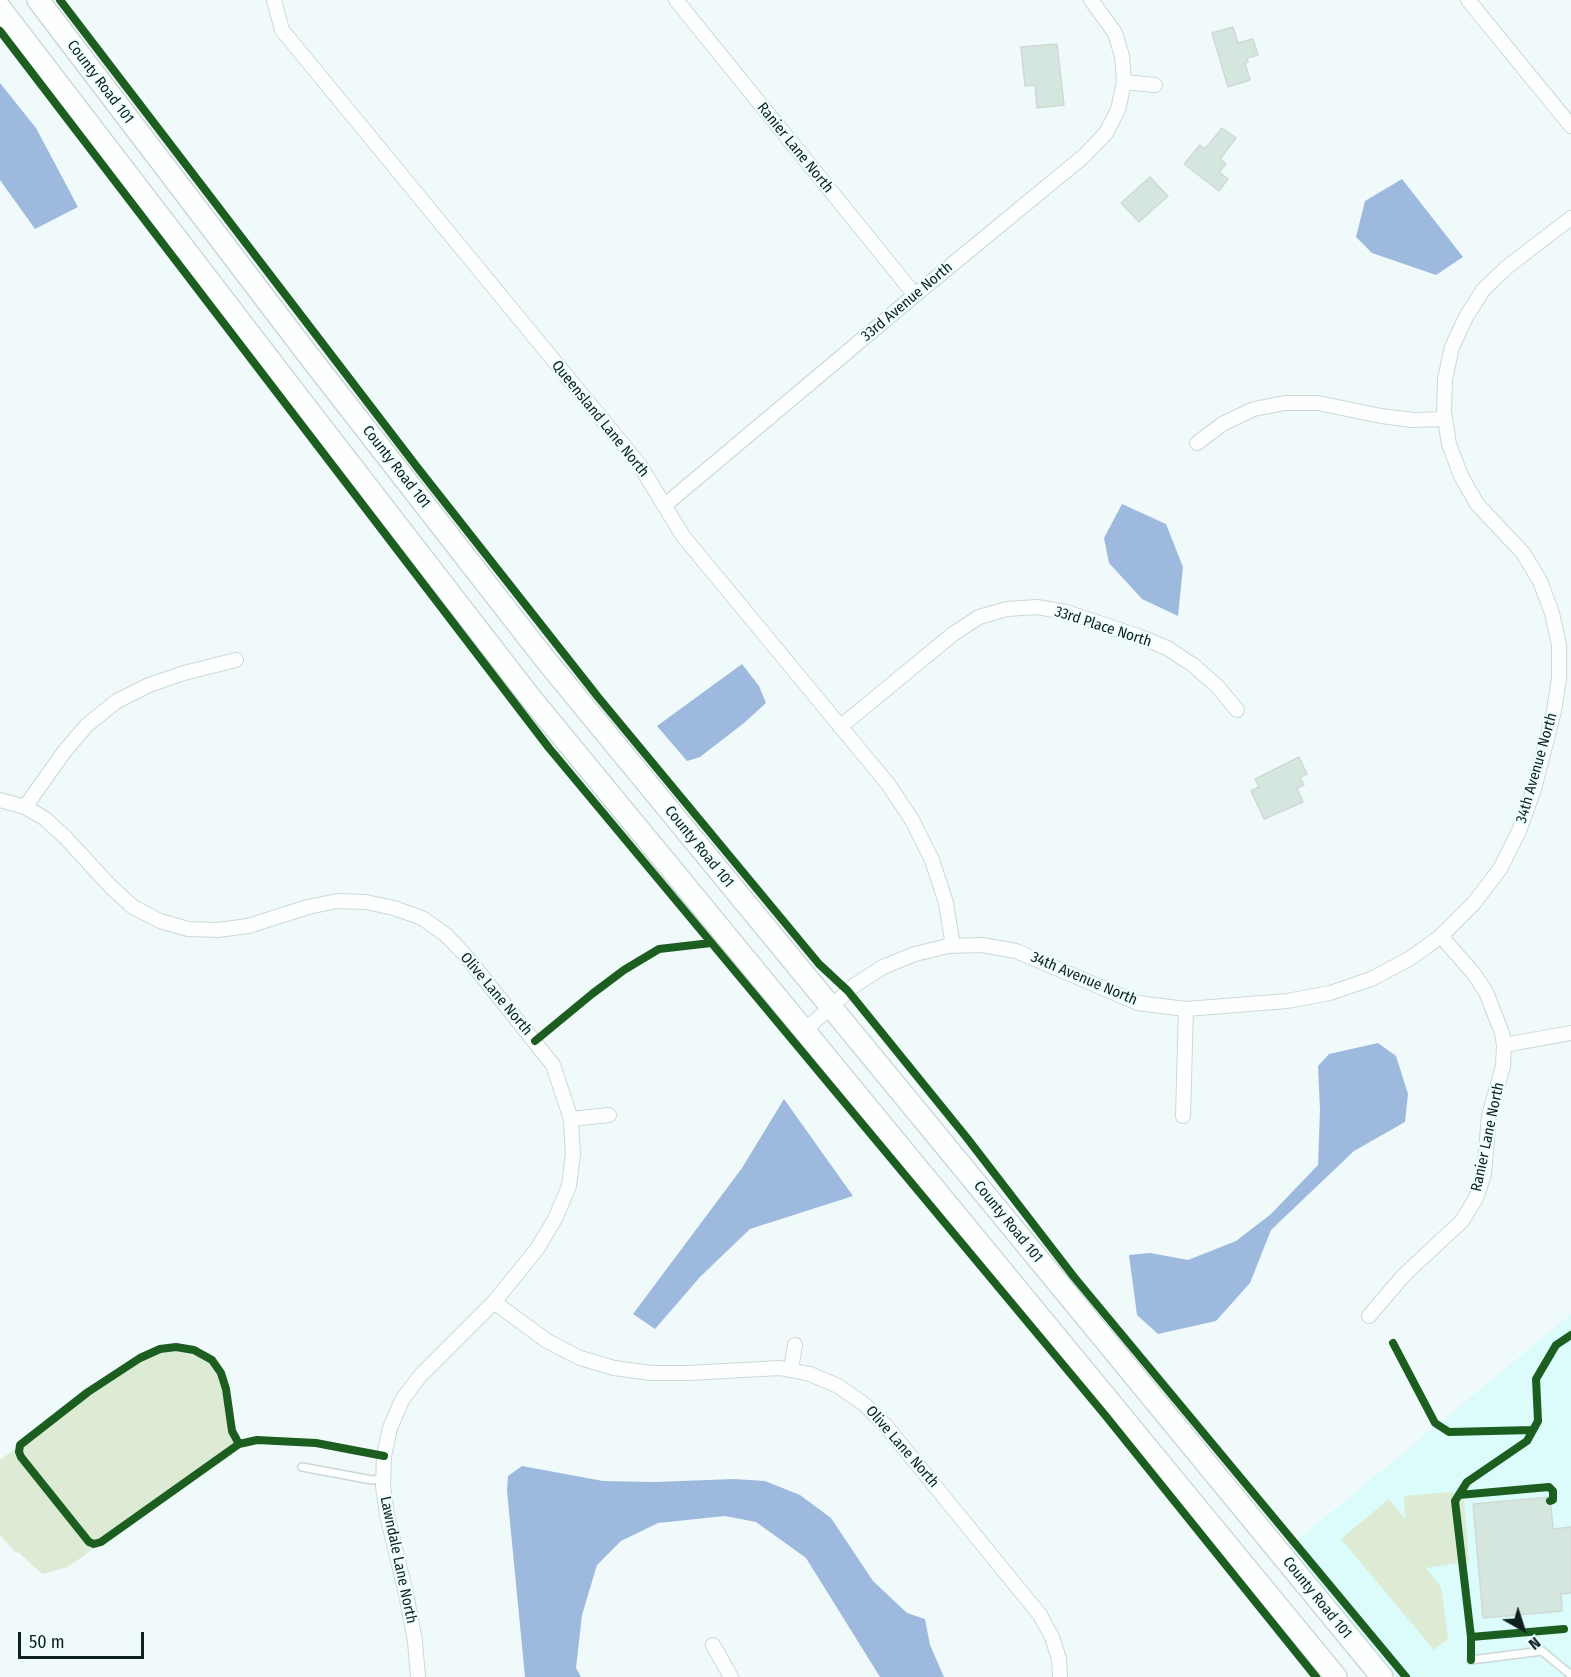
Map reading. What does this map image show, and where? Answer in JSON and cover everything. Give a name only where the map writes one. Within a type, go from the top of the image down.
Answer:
[{"type":"main road","name":"County Road 101","points":[[38,0],[309,356],[545,659],[1382,1677]]},
{"type":"main road","points":[[0,8],[523,688],[1336,1677]]},
{"type":"street","name":"Queensland Lane North","points":[[273,0],[282,30],[639,464],[683,536],[888,784],[912,820],[932,860],[946,903],[954,946]]},
{"type":"street","name":"Ranier Lane North","points":[[676,0],[915,295]]},
{"type":"street","points":[[1091,0],[1115,33],[1122,56],[1125,82],[1155,85]]},
{"type":"street","points":[[1468,0],[1571,126]]},
{"type":"street","name":"33rd Avenue North","points":[[665,504],[1084,156],[1106,133],[1118,110],[1125,82]]},
{"type":"street","name":"34th Avenue North","points":[[804,1031],[855,985],[883,967],[915,954],[954,946],[982,945],[1016,951],[1138,1003],[1186,1009],[1287,1001],[1330,993],[1371,979],[1409,959],[1441,936],[1474,903],[1500,869],[1519,831],[1534,789],[1556,697],[1559,645],[1552,613],[1540,581],[1523,553],[1477,504],[1461,476],[1449,444],[1445,418],[1445,379],[1452,347],[1466,317],[1483,290],[1507,267],[1571,218]]},
{"type":"street","points":[[1197,443],[1224,423],[1254,409],[1285,403],[1318,403],[1413,420],[1445,418]]},
{"type":"street","name":"33rd Place North","points":[[840,727],[953,634],[979,617],[1007,609],[1036,607],[1066,612],[1167,648],[1193,665],[1217,686],[1237,710]]},
{"type":"street","points":[[25,807],[64,752],[87,725],[117,701],[149,685],[184,673],[236,660]]},
{"type":"street","points":[[1556,697],[1571,700]]},
{"type":"street","name":"Olive Lane North","points":[[0,800],[25,807],[44,818],[133,907],[169,924],[188,929],[218,930],[248,926],[308,907],[337,901],[366,902],[394,908],[422,918],[446,935],[466,956],[553,1065],[571,1119],[573,1154],[569,1186],[555,1219],[537,1249],[494,1302],[547,1341],[580,1358],[614,1368],[651,1373],[750,1368],[791,1369],[838,1386],[864,1404],[886,1426],[1040,1615],[1052,1636],[1059,1659],[1060,1677]]},
{"type":"street","name":"Ranier Lane North","points":[[1369,1316],[1404,1275],[1462,1221],[1476,1198],[1484,1174],[1489,1116],[1503,1066],[1502,1033],[1486,992],[1441,936]]},
{"type":"street","points":[[1183,1116],[1186,1009]]},
{"type":"street","points":[[1504,1045],[1571,1033]]},
{"type":"street","points":[[571,1119],[609,1115]]},
{"type":"street","name":"Lawndale Lane North","points":[[418,1677],[415,1641],[387,1515],[383,1479],[384,1456],[390,1428],[402,1400],[420,1376],[494,1302]]},
{"type":"street","points":[[791,1369],[795,1345]]},
{"type":"street","points":[[713,1645],[731,1677]]},
{"type":"lane","points":[[302,1467],[372,1480],[383,1479]]},
{"type":"lane","points":[[1471,1660],[1542,1652],[1571,1675]]},
{"type":"path","points":[[1527,1441],[1530,1429],[1538,1421]]},
{"type":"path","points":[[1517,1431],[1530,1429]]},
{"type":"shaded area","points":[[1571,1314],[1571,1677],[1395,1677],[1289,1547]]},
{"type":"green space","points":[[176,1347],[212,1360],[226,1389],[232,1431],[239,1444],[68,1567],[42,1574],[18,1552],[16,1553],[0,1535],[0,1460],[140,1358]]},
{"type":"green space","points":[[1452,1492],[1464,1500],[1469,1561],[1426,1568],[1441,1587],[1448,1639],[1434,1650],[1341,1539],[1389,1499],[1405,1519],[1404,1496]]},
{"type":"water","points":[[0,83],[36,128],[78,207],[35,229],[0,180]]},
{"type":"water","points":[[1402,179],[1463,257],[1436,275],[1372,253],[1356,237],[1365,201]]},
{"type":"water","points":[[1122,504],[1166,524],[1183,567],[1178,616],[1142,599],[1109,563],[1104,538]]},
{"type":"water","points":[[742,664],[759,686],[766,703],[700,757],[687,761],[657,726]]},
{"type":"water","points":[[1378,1043],[1396,1056],[1408,1094],[1405,1122],[1354,1151],[1271,1230],[1250,1283],[1216,1321],[1158,1334],[1137,1315],[1129,1255],[1150,1253],[1188,1260],[1236,1241],[1271,1214],[1318,1165],[1320,1110],[1318,1066],[1329,1054]]},
{"type":"water","points":[[784,1099],[853,1196],[750,1229],[700,1277],[655,1329],[633,1314],[742,1168]]},
{"type":"water","points":[[522,1466],[603,1481],[734,1479],[765,1481],[800,1495],[831,1518],[873,1581],[907,1613],[925,1619],[930,1645],[944,1677],[880,1677],[806,1558],[756,1522],[725,1516],[658,1523],[621,1541],[597,1565],[582,1615],[576,1668],[581,1677],[525,1677],[507,1491],[508,1476]]},
{"type":"building","points":[[1233,27],[1238,43],[1253,39],[1258,55],[1247,58],[1248,62],[1245,63],[1250,80],[1228,87],[1212,33]]},
{"type":"building","points":[[1057,44],[1064,105],[1037,108],[1035,85],[1025,86],[1021,47]]},
{"type":"building","points":[[1222,128],[1236,138],[1220,159],[1226,164],[1219,172],[1228,179],[1219,191],[1184,164],[1200,145],[1205,149]]},
{"type":"building","points":[[1150,177],[1168,196],[1139,222],[1121,203]]},
{"type":"building","points":[[1299,757],[1307,774],[1300,777],[1304,785],[1297,788],[1303,802],[1264,819],[1251,791],[1259,787],[1255,779]]},
{"type":"building","points":[[1550,1497],[1553,1529],[1571,1527],[1571,1593],[1561,1594],[1562,1611],[1483,1618],[1473,1504]]},
{"type":"cycle path","points":[[60,0],[417,467],[598,697],[819,964],[848,991],[967,1138],[1074,1277],[1406,1677]]},
{"type":"cycle path","points":[[0,31],[549,748],[1105,1415],[1316,1677]]},
{"type":"cycle path","points":[[535,1041],[624,970],[659,949],[711,943]]},
{"type":"cycle path","points":[[1471,1660],[1471,1637],[1455,1501],[1467,1482],[1527,1441],[1538,1421],[1536,1379],[1556,1345],[1571,1335]]},
{"type":"cycle path","points":[[1393,1343],[1435,1423],[1449,1432],[1533,1430]]},
{"type":"cycle path","points":[[239,1444],[232,1431],[226,1389],[221,1373],[212,1360],[194,1350],[176,1347],[160,1349],[140,1358],[88,1392],[20,1445],[19,1452],[89,1542],[94,1544],[101,1542],[239,1444],[257,1440],[316,1443],[384,1456]]},
{"type":"cycle path","points":[[1459,1495],[1549,1487],[1553,1491],[1553,1500],[1550,1501]]},
{"type":"cycle path","points":[[1471,1637],[1564,1629]]}]
